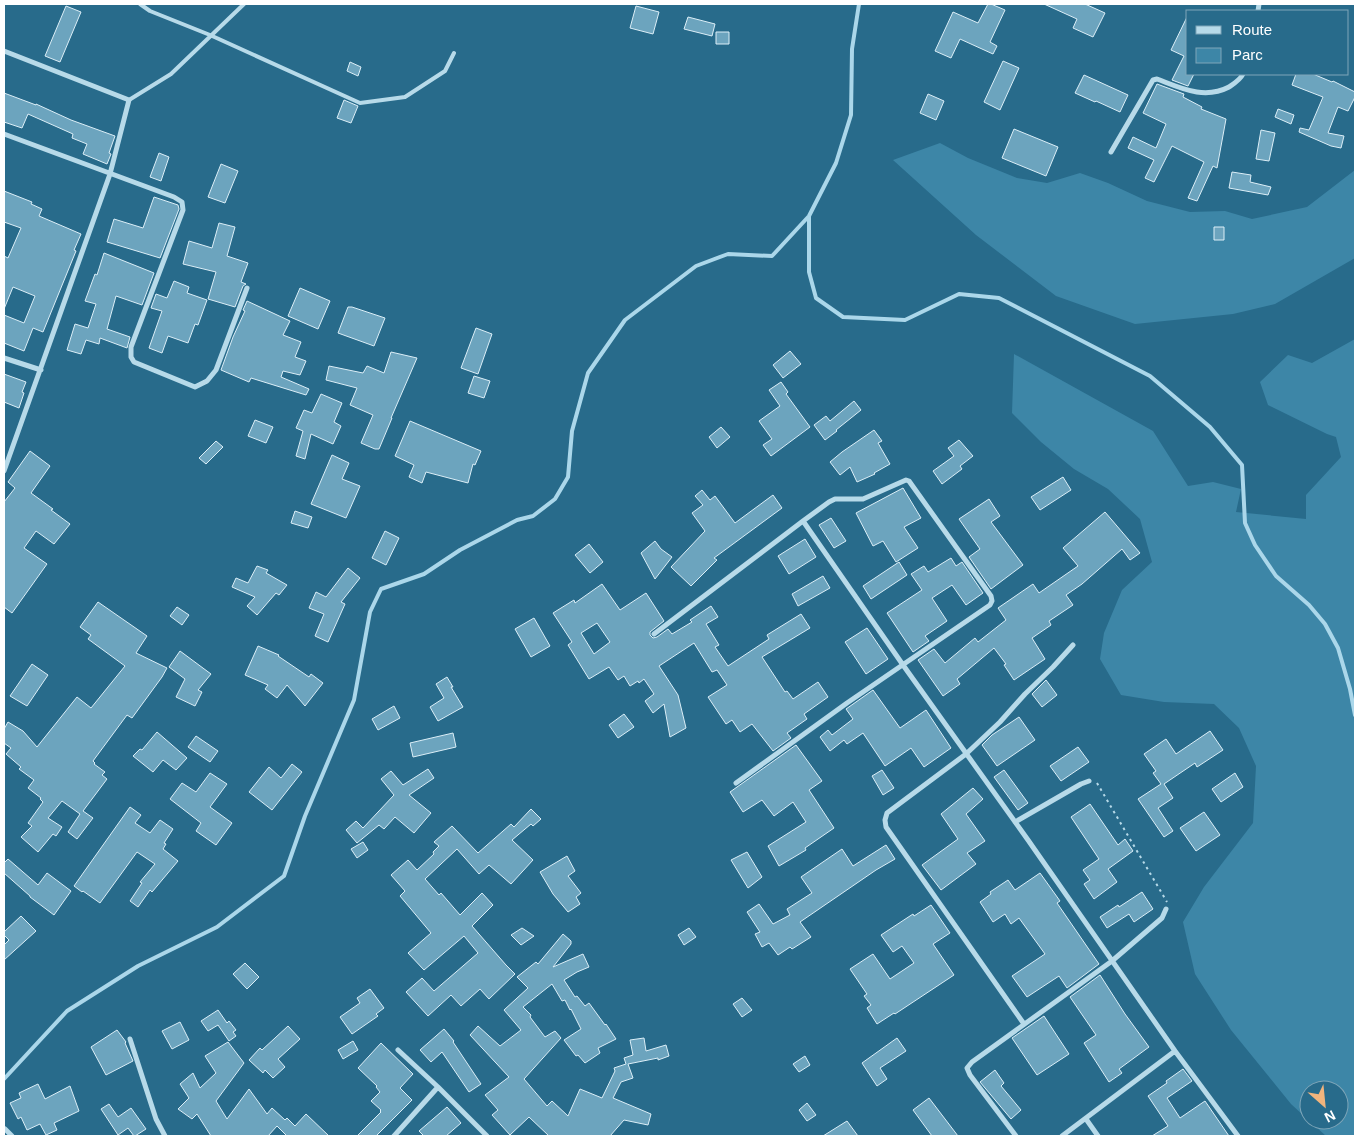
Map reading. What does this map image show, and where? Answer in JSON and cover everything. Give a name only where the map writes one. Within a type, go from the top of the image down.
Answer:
[{"type":"street","points":[[4,52],[129,100],[110,174],[4,471]]},
{"type":"street","points":[[1111,152],[1154,80],[1157,79],[1204,94],[1223,90],[1241,79],[1243,75]]},
{"type":"street","points":[[4,134],[174,197],[182,202],[183,210],[132,347],[131,357],[134,362],[195,387],[208,381],[216,370],[247,288]]},
{"type":"street","points":[[4,358],[41,370]]},
{"type":"street","points":[[654,634],[835,499],[863,499],[906,480],[910,481],[991,596],[990,606],[831,714],[736,783]]},
{"type":"street","points":[[803,521],[1174,1052],[1238,1136]]},
{"type":"street","points":[[1024,1024],[886,827],[885,820],[887,813],[966,754],[1000,722],[1073,645]]},
{"type":"street","points":[[1015,822],[1089,781]]},
{"type":"street","points":[[1016,1136],[970,1075],[967,1068],[972,1062],[1112,962],[1162,918],[1166,909]]},
{"type":"street","points":[[130,1039],[156,1119],[165,1136]]},
{"type":"street","points":[[398,1050],[487,1136]]},
{"type":"street","points":[[1062,1136],[1174,1052]]},
{"type":"street","points":[[394,1136],[438,1087]]},
{"type":"street","points":[[1086,1119],[1098,1136]]},
{"type":"street","points":[[5,1129],[12,1136]]},
{"type":"lane","points":[[140,4],[150,11],[210,35],[360,103],[405,97],[445,71],[454,53]]},
{"type":"lane","points":[[129,100],[171,74],[244,4]]},
{"type":"path","points":[[1089,781],[1096,782],[1167,900],[1166,909]]},
{"type":"green space","points":[[940,143],[968,158],[1017,178],[1047,183],[1080,173],[1108,183],[1147,201],[1190,212],[1225,211],[1252,219],[1307,207],[1355,170],[1355,258],[1275,304],[1233,314],[1135,324],[1056,296],[976,235],[893,160]]},
{"type":"green space","points":[[1355,339],[1355,1136],[1326,1136],[1319,1130],[1349,1130],[1349,1080],[1299,1080],[1299,1111],[1231,1030],[1195,974],[1183,922],[1204,887],[1253,823],[1256,766],[1239,728],[1214,704],[1164,702],[1121,695],[1100,659],[1104,633],[1122,590],[1152,562],[1140,519],[1108,489],[1074,469],[1041,442],[1012,413],[1014,354],[1153,431],[1188,486],[1213,482],[1241,489],[1236,512],[1306,519],[1306,495],[1341,457],[1336,437],[1268,405],[1260,382],[1288,355],[1312,363]]},
{"type":"building","points":[[988,4],[1005,10],[990,42],[997,46],[993,54],[960,39],[951,58],[935,51],[953,12],[978,23]]},
{"type":"building","points":[[1044,4],[1085,4],[1105,13],[1093,37],[1073,28],[1077,19]]},
{"type":"building","points":[[66,6],[81,12],[60,62],[45,56]]},
{"type":"building","points":[[636,6],[659,12],[653,34],[630,28]]},
{"type":"building","points":[[688,17],[715,24],[712,36],[684,29]]},
{"type":"building","points":[[1186,19],[1186,75],[1194,75],[1188,86],[1172,80],[1184,56],[1171,50]]},
{"type":"building","points":[[716,32],[729,32],[729,44],[716,44]]},
{"type":"building","points":[[1003,61],[1019,68],[1000,110],[984,102]]},
{"type":"building","points":[[350,62],[361,67],[358,76],[347,71]]},
{"type":"building","points":[[1084,75],[1128,95],[1120,112],[1075,93]]},
{"type":"building","points":[[1296,75],[1315,75],[1355,92],[1355,97],[1348,111],[1338,107],[1328,133],[1344,136],[1341,148],[1331,146],[1299,132],[1300,128],[1309,130],[1323,97],[1292,85]]},
{"type":"building","points":[[1157,84],[1184,94],[1183,97],[1202,107],[1201,109],[1226,119],[1217,168],[1213,166],[1197,201],[1188,198],[1204,162],[1172,146],[1154,182],[1145,178],[1154,160],[1128,148],[1133,137],[1156,148],[1166,124],[1143,113]]},
{"type":"building","points":[[4,93],[115,136],[107,164],[83,154],[87,144],[72,138],[73,134],[28,114],[22,128],[4,122]]},
{"type":"building","points":[[928,94],[944,101],[936,120],[920,113]]},
{"type":"building","points":[[344,100],[358,106],[351,123],[337,118]]},
{"type":"building","points":[[1278,109],[1294,115],[1291,124],[1275,117]]},
{"type":"building","points":[[1014,129],[1058,147],[1046,176],[1002,158]]},
{"type":"building","points":[[1261,130],[1275,133],[1269,161],[1256,159]]},
{"type":"building","points":[[159,153],[169,157],[161,181],[150,177]]},
{"type":"building","points":[[221,164],[238,171],[225,203],[208,197]]},
{"type":"building","points":[[1232,172],[1251,175],[1250,182],[1271,187],[1268,195],[1229,188]]},
{"type":"building","points":[[4,191],[32,202],[31,204],[42,209],[39,216],[81,234],[43,332],[33,328],[24,351],[4,343],[4,315],[24,323],[35,296],[13,287],[4,309],[4,256],[8,258],[21,228],[4,222]]},
{"type":"building","points":[[154,197],[178,205],[179,209],[160,258],[107,242],[114,219],[143,228]]},
{"type":"building","points":[[219,223],[235,227],[227,256],[248,263],[241,282],[246,284],[243,286],[235,307],[208,299],[216,272],[183,264],[189,241],[212,248]]},
{"type":"building","points":[[1214,227],[1224,227],[1224,240],[1214,240]]},
{"type":"building","points":[[104,253],[154,273],[142,305],[116,296],[107,329],[130,337],[127,348],[100,338],[99,344],[86,340],[81,354],[67,350],[75,324],[88,328],[96,304],[85,301],[95,274],[97,275]]},
{"type":"building","points":[[174,281],[189,287],[187,293],[207,300],[198,325],[195,324],[188,343],[168,336],[162,353],[149,348],[162,311],[151,308],[156,294],[167,298]]},
{"type":"building","points":[[300,288],[330,301],[318,329],[288,316]]},
{"type":"building","points":[[247,301],[290,321],[283,335],[301,342],[295,357],[306,361],[300,375],[283,371],[281,377],[309,389],[306,395],[251,378],[249,382],[221,370],[245,311],[243,310]]},
{"type":"building","points":[[348,307],[385,318],[374,346],[338,333]]},
{"type":"building","points":[[476,328],[492,334],[478,374],[461,368]]},
{"type":"building","points":[[790,351],[801,364],[783,378],[773,365]]},
{"type":"building","points":[[391,352],[417,358],[379,449],[375,449],[361,443],[373,415],[350,405],[357,388],[326,380],[329,366],[363,373],[367,366],[384,373]]},
{"type":"building","points":[[4,374],[26,382],[19,408],[4,402]]},
{"type":"building","points":[[474,376],[490,381],[484,398],[468,393]]},
{"type":"building","points":[[781,382],[788,392],[786,394],[810,427],[771,456],[763,445],[772,439],[759,421],[780,406],[769,390]]},
{"type":"building","points":[[321,394],[342,403],[334,422],[341,426],[333,444],[311,434],[305,459],[296,456],[303,431],[296,428],[304,410],[312,413]]},
{"type":"building","points":[[854,401],[861,410],[825,440],[814,425],[826,416],[830,421]]},
{"type":"building","points":[[255,420],[273,427],[266,443],[248,436]]},
{"type":"building","points":[[410,421],[481,451],[475,465],[473,464],[468,483],[426,472],[422,483],[409,477],[414,465],[395,456]]},
{"type":"building","points":[[721,427],[730,437],[717,448],[709,437]]},
{"type":"building","points":[[874,430],[882,441],[878,443],[890,464],[875,474],[857,482],[850,467],[840,475],[830,462]]},
{"type":"building","points":[[959,440],[973,456],[960,466],[962,469],[942,484],[933,471],[954,456],[948,448]]},
{"type":"building","points":[[216,441],[223,447],[206,464],[199,458]]},
{"type":"building","points":[[30,451],[50,466],[31,493],[70,524],[54,544],[36,531],[24,548],[47,564],[12,613],[4,607],[4,502],[15,488],[8,482]]},
{"type":"building","points":[[332,455],[349,463],[342,479],[360,486],[346,518],[311,504]]},
{"type":"building","points":[[1063,477],[1071,490],[1040,510],[1031,497]]},
{"type":"building","points":[[903,488],[921,518],[904,527],[918,548],[896,562],[883,541],[873,546],[856,513]]},
{"type":"building","points":[[702,490],[710,500],[715,496],[735,523],[773,495],[782,508],[714,558],[717,560],[691,586],[671,567],[705,531],[692,513],[703,505],[695,496]]},
{"type":"building","points":[[989,499],[1000,516],[991,522],[1023,565],[991,589],[969,557],[980,549],[959,519]]},
{"type":"building","points":[[295,511],[312,517],[308,528],[291,523]]},
{"type":"building","points":[[1105,512],[1140,553],[1130,560],[1122,549],[1082,584],[1066,595],[1073,605],[1049,621],[1051,625],[1032,638],[1045,659],[1014,680],[1004,665],[1006,664],[994,648],[957,679],[960,684],[943,696],[918,660],[934,649],[945,663],[975,638],[978,642],[1006,620],[998,608],[1033,584],[1039,593],[1078,566],[1063,548]]},
{"type":"building","points":[[831,518],[846,541],[834,548],[819,525]]},
{"type":"building","points":[[385,531],[399,538],[386,565],[372,558]]},
{"type":"building","points":[[805,539],[816,557],[789,574],[778,556]]},
{"type":"building","points":[[655,541],[661,549],[672,557],[655,579],[641,553]]},
{"type":"building","points":[[589,544],[603,562],[590,573],[575,555]]},
{"type":"building","points":[[951,558],[956,566],[962,562],[983,593],[966,605],[952,585],[932,598],[947,621],[925,636],[929,641],[913,652],[887,613],[922,590],[911,574],[924,566],[928,572]]},
{"type":"building","points":[[899,562],[907,575],[871,599],[863,586]]},
{"type":"building","points":[[257,566],[268,570],[266,573],[287,585],[279,595],[276,593],[257,615],[247,606],[255,597],[232,587],[236,578],[248,583]]},
{"type":"building","points":[[348,568],[360,578],[341,602],[345,604],[328,642],[315,636],[324,614],[309,608],[316,592],[326,597]]},
{"type":"building","points":[[823,576],[830,588],[798,606],[792,594]]},
{"type":"building","points":[[602,584],[620,610],[646,593],[664,621],[650,632],[653,638],[668,629],[672,634],[692,622],[690,620],[711,606],[718,617],[706,624],[719,645],[715,647],[728,666],[769,639],[767,635],[801,614],[810,628],[762,657],[785,692],[787,691],[793,699],[818,682],[828,697],[804,714],[807,719],[787,733],[791,738],[773,751],[752,724],[740,732],[732,720],[726,724],[708,697],[727,685],[717,670],[712,672],[694,643],[659,666],[678,695],[686,728],[670,737],[664,704],[653,713],[645,701],[654,694],[644,679],[630,686],[624,676],[618,680],[609,667],[589,679],[568,645],[572,642],[553,613],[574,600],[575,603]],"holes":[[[597,623],[610,642],[594,654],[581,633]]]},
{"type":"building","points":[[98,602],[147,636],[136,653],[167,668],[132,718],[127,715],[93,761],[94,764],[105,772],[102,775],[107,779],[83,811],[93,818],[77,839],[68,832],[80,814],[62,801],[48,818],[62,827],[56,836],[53,834],[38,852],[21,837],[32,826],[28,823],[43,802],[41,798],[28,788],[34,780],[19,769],[21,767],[6,754],[11,748],[4,743],[4,729],[8,722],[23,731],[37,747],[77,697],[91,708],[125,666],[88,639],[91,635],[80,627]]},
{"type":"building","points":[[177,607],[189,615],[182,625],[170,616]]},
{"type":"building","points":[[534,618],[550,646],[531,657],[515,629]]},
{"type":"building","points":[[867,628],[888,659],[866,674],[845,642]]},
{"type":"building","points":[[258,646],[279,655],[309,677],[311,674],[323,683],[305,706],[287,685],[277,698],[265,689],[268,685],[245,675]]},
{"type":"building","points":[[180,651],[211,674],[198,690],[202,692],[195,706],[176,697],[185,679],[169,667]]},
{"type":"building","points":[[32,664],[48,675],[27,706],[10,696]]},
{"type":"building","points":[[447,677],[463,707],[438,721],[430,707],[444,698],[436,684]]},
{"type":"building","points":[[1046,680],[1057,695],[1042,707],[1032,694]]},
{"type":"building","points":[[873,690],[900,728],[926,710],[951,748],[924,767],[911,748],[885,766],[863,733],[847,744],[844,740],[830,751],[820,737],[828,730],[832,735],[853,719],[846,709]]},
{"type":"building","points":[[394,706],[400,718],[378,730],[372,719]]},
{"type":"building","points":[[624,714],[634,727],[618,738],[609,725]]},
{"type":"building","points":[[1019,717],[1035,740],[997,766],[982,745],[992,735]]},
{"type":"building","points":[[1210,731],[1223,750],[1197,767],[1195,763],[1164,784],[1173,798],[1158,808],[1173,831],[1164,837],[1138,799],[1161,784],[1153,773],[1156,771],[1144,754],[1166,739],[1176,754]]},
{"type":"building","points":[[157,732],[187,758],[176,770],[163,760],[153,772],[133,756],[140,749],[142,750]]},
{"type":"building","points":[[453,733],[456,747],[413,757],[410,743]]},
{"type":"building","points":[[196,736],[218,751],[210,762],[188,747]]},
{"type":"building","points":[[796,745],[822,781],[809,790],[834,828],[805,848],[806,850],[779,866],[768,846],[806,822],[793,802],[774,816],[762,800],[743,812],[730,792]]},
{"type":"building","points":[[1078,747],[1089,762],[1061,781],[1050,766]]},
{"type":"building","points":[[292,764],[302,772],[272,810],[249,792],[269,767],[281,778]]},
{"type":"building","points":[[428,769],[434,778],[409,795],[431,813],[414,833],[395,817],[384,829],[379,825],[357,843],[346,830],[356,821],[363,828],[394,795],[381,779],[391,771],[403,785]]},
{"type":"building","points":[[882,770],[894,788],[883,795],[872,776]]},
{"type":"building","points":[[1004,770],[1028,803],[1018,810],[994,777]]},
{"type":"building","points":[[210,773],[227,784],[210,807],[232,823],[216,845],[196,831],[201,823],[170,799],[182,783],[196,792]]},
{"type":"building","points":[[1235,773],[1243,787],[1221,802],[1212,789]]},
{"type":"building","points":[[973,788],[983,799],[966,814],[985,841],[967,853],[976,864],[941,890],[922,865],[958,839],[941,814]]},
{"type":"building","points":[[1090,804],[1118,845],[1125,839],[1133,851],[1108,869],[1117,882],[1094,899],[1084,884],[1090,880],[1083,870],[1099,859],[1071,817]]},
{"type":"building","points":[[130,807],[141,815],[135,823],[150,833],[160,820],[173,829],[164,843],[166,844],[163,849],[178,861],[152,892],[150,890],[138,907],[130,901],[142,883],[140,882],[155,864],[137,852],[100,903],[74,886]]},
{"type":"building","points":[[531,809],[541,819],[533,826],[531,824],[512,840],[533,860],[511,884],[489,865],[479,874],[457,849],[425,879],[439,895],[441,893],[460,915],[482,893],[493,905],[472,926],[515,974],[489,999],[480,989],[461,1006],[451,995],[428,1016],[406,992],[422,978],[434,991],[478,953],[464,936],[424,970],[408,953],[431,933],[400,896],[405,891],[391,875],[408,860],[417,870],[434,854],[433,852],[439,846],[434,842],[452,826],[478,853],[511,824],[514,827]]},
{"type":"building","points":[[1204,812],[1220,835],[1196,851],[1180,828]]},
{"type":"building","points":[[363,842],[368,850],[357,858],[351,849]]},
{"type":"building","points":[[886,845],[895,859],[800,922],[811,937],[778,955],[769,943],[762,947],[755,934],[760,932],[747,912],[759,904],[773,924],[790,915],[787,909],[812,893],[801,877],[842,849],[853,866]]},
{"type":"building","points":[[747,852],[762,877],[748,888],[731,860]]},
{"type":"building","points":[[567,856],[575,871],[568,876],[581,893],[576,897],[580,904],[568,912],[553,894],[540,872]]},
{"type":"building","points":[[8,859],[38,885],[47,873],[71,891],[54,915],[30,897],[4,873],[4,863]]},
{"type":"building","points":[[1040,873],[1060,901],[1057,903],[1099,964],[1067,988],[1059,976],[1027,997],[1012,976],[1045,954],[1019,918],[1011,924],[1005,914],[993,922],[980,902],[991,894],[990,892],[1008,880],[1015,890]]},
{"type":"building","points":[[1142,892],[1153,909],[1134,922],[1129,914],[1107,928],[1100,917]]},
{"type":"building","points":[[931,905],[950,933],[933,944],[954,975],[877,1024],[867,1008],[871,1005],[864,996],[867,994],[850,969],[873,954],[890,979],[914,963],[902,946],[893,952],[881,935],[913,914],[914,916]]},
{"type":"building","points":[[21,916],[36,931],[4,960],[4,945],[9,940],[4,935],[4,932]]},
{"type":"building","points":[[522,928],[534,936],[521,945],[511,935]]},
{"type":"building","points":[[689,928],[696,937],[684,945],[678,935]]},
{"type":"building","points":[[563,934],[571,941],[571,944],[553,967],[583,954],[589,967],[564,980],[575,997],[577,996],[585,1006],[589,1003],[616,1039],[598,1048],[600,1053],[585,1063],[578,1055],[576,1056],[564,1040],[581,1029],[571,1009],[565,1000],[562,1001],[552,984],[523,1007],[531,1015],[530,1017],[545,1037],[555,1031],[561,1038],[524,1079],[547,1106],[552,1101],[568,1116],[580,1089],[602,1098],[615,1071],[614,1068],[626,1064],[624,1058],[633,1055],[630,1040],[644,1038],[646,1051],[666,1045],[669,1056],[658,1060],[658,1058],[628,1064],[633,1078],[621,1082],[613,1098],[651,1114],[648,1125],[624,1120],[610,1136],[549,1136],[529,1117],[510,1135],[492,1115],[498,1110],[485,1095],[509,1077],[470,1035],[478,1026],[500,1046],[521,1030],[504,1010],[528,988],[517,977],[536,962],[538,964]]},
{"type":"building","points":[[245,963],[259,977],[247,989],[233,974]]},
{"type":"building","points":[[1100,975],[1149,1047],[1119,1069],[1122,1073],[1109,1082],[1084,1043],[1096,1035],[1070,997]]},
{"type":"building","points":[[370,989],[384,1008],[376,1014],[378,1016],[352,1034],[340,1017],[360,1003],[357,998]]},
{"type":"building","points":[[742,998],[752,1010],[742,1017],[733,1004]]},
{"type":"building","points":[[218,1010],[227,1023],[229,1021],[236,1030],[233,1032],[236,1036],[229,1041],[218,1025],[208,1031],[201,1021]]},
{"type":"building","points":[[1044,1016],[1069,1054],[1037,1075],[1012,1038]]},
{"type":"building","points":[[180,1022],[189,1040],[172,1049],[162,1031]]},
{"type":"building","points":[[288,1026],[300,1039],[278,1059],[285,1067],[273,1078],[265,1070],[263,1073],[249,1060],[260,1048],[262,1050]]},
{"type":"building","points":[[444,1029],[454,1041],[481,1084],[469,1092],[442,1052],[431,1062],[420,1050]]},
{"type":"building","points":[[117,1030],[126,1042],[133,1061],[106,1075],[91,1047]]},
{"type":"building","points":[[897,1038],[906,1051],[880,1068],[887,1079],[877,1086],[862,1063]]},
{"type":"building","points":[[353,1041],[358,1050],[343,1059],[338,1050]]},
{"type":"building","points":[[228,1042],[244,1063],[216,1101],[227,1119],[249,1089],[267,1114],[272,1108],[295,1126],[306,1114],[329,1136],[285,1136],[277,1126],[268,1136],[211,1136],[197,1114],[192,1119],[178,1109],[189,1098],[180,1084],[193,1073],[200,1088],[216,1073],[205,1056]]},
{"type":"building","points":[[381,1043],[413,1074],[400,1088],[412,1100],[376,1136],[357,1136],[381,1112],[371,1101],[380,1092],[377,1086],[358,1068]]},
{"type":"building","points":[[805,1056],[810,1065],[799,1072],[793,1064]]},
{"type":"building","points":[[1183,1069],[1192,1081],[1167,1098],[1180,1118],[1205,1101],[1229,1136],[1152,1136],[1168,1126],[1148,1096]]},
{"type":"building","points":[[995,1070],[1004,1083],[1001,1086],[1021,1110],[1011,1119],[980,1082]]},
{"type":"building","points":[[38,1084],[45,1099],[70,1086],[79,1111],[54,1123],[57,1130],[46,1135],[40,1124],[27,1130],[21,1117],[18,1119],[10,1103],[21,1098],[19,1093]]},
{"type":"building","points":[[929,1098],[958,1136],[932,1136],[913,1110]]},
{"type":"building","points":[[807,1103],[816,1115],[807,1121],[799,1110]]},
{"type":"building","points":[[109,1104],[118,1117],[131,1108],[146,1129],[134,1136],[128,1128],[118,1135],[101,1109]]},
{"type":"building","points":[[447,1107],[461,1123],[446,1136],[424,1136],[419,1131]]},
{"type":"building","points":[[847,1121],[858,1136],[823,1136]]},
{"type":"waterway","points":[[4,1079],[67,1011],[138,966],[217,927],[284,876],[305,816],[354,700],[370,612],[381,589],[424,574],[460,550],[517,520],[533,516],[555,499],[568,477],[572,431],[588,373],[625,320],[696,266],[728,254],[772,256],[809,216],[836,163],[851,115],[852,49],[859,4]]},
{"type":"waterway","points":[[809,217],[809,272],[816,298],[843,317],[905,320],[959,294],[999,298],[1150,376],[1210,427],[1242,465],[1245,523],[1255,545],[1276,576],[1309,605],[1325,624],[1338,648],[1350,689],[1355,715]]}]
